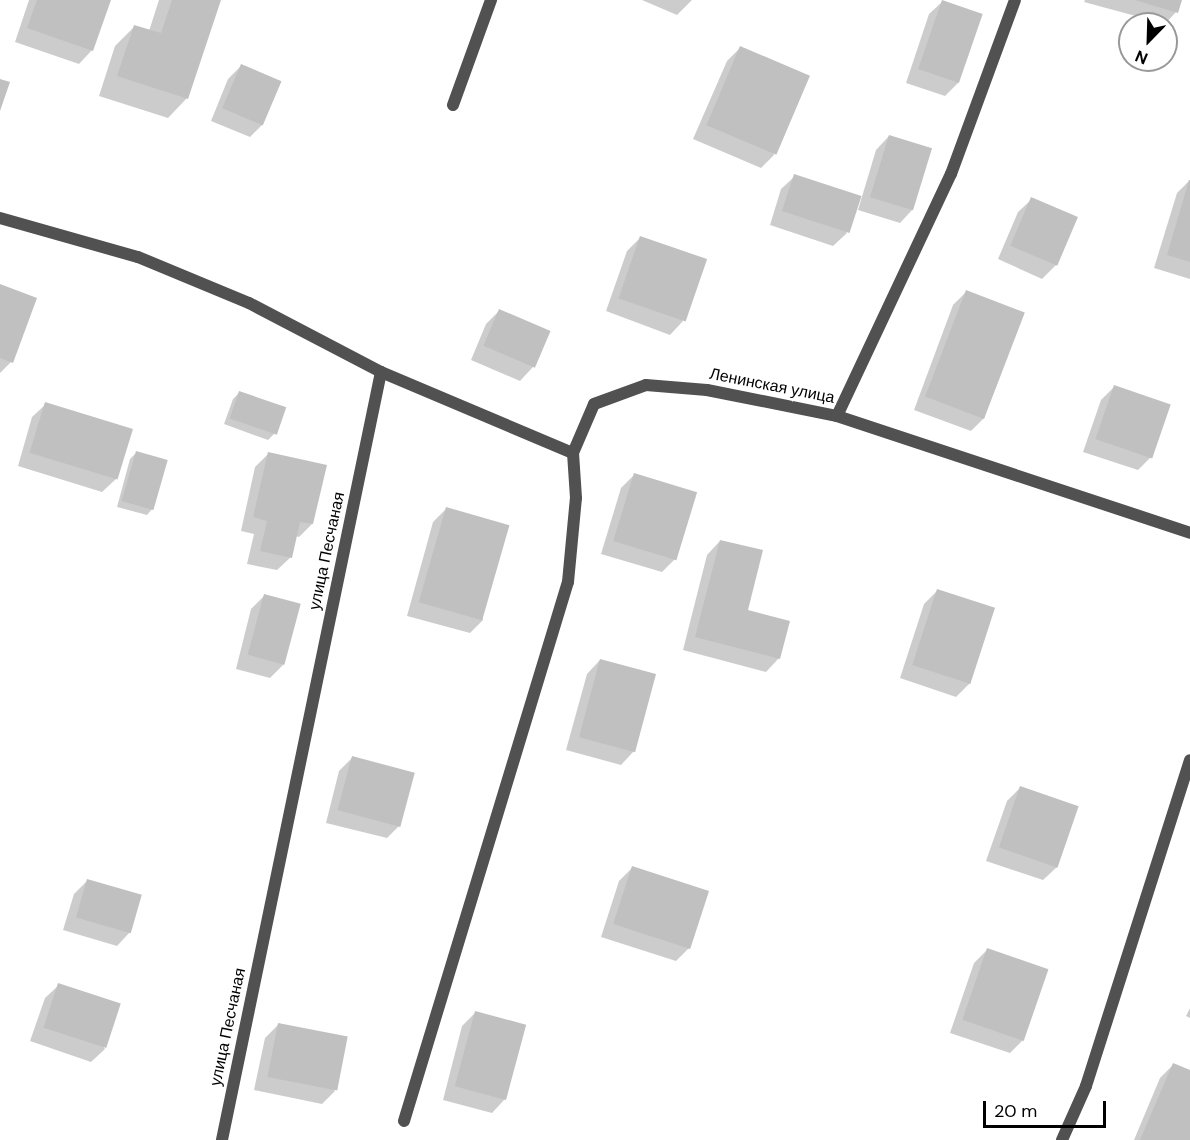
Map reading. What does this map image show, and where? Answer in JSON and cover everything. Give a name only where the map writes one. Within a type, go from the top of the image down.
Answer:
[{"type":"street","points":[[453,105],[491,0]]},
{"type":"street","points":[[837,416],[951,174],[1015,0]]},
{"type":"street","points":[[0,218],[138,257],[249,303],[381,372],[573,453],[576,498],[568,582],[404,1121]]},
{"type":"street","name":"улица Песчаная","points":[[222,1140],[381,372]]},
{"type":"street","name":"Ленинская улица","points":[[573,453],[594,404],[646,385],[706,390],[837,416],[1190,532]]},
{"type":"street","points":[[1062,1140],[1086,1086],[1190,760]]},
{"type":"building","points":[[37,0],[111,0],[93,51],[27,28]]},
{"type":"building","points":[[172,0],[221,0],[188,99],[117,76],[134,25],[161,33]]},
{"type":"building","points":[[942,0],[983,14],[959,83],[918,69]]},
{"type":"building","points":[[1135,0],[1182,0],[1178,13]]},
{"type":"building","points":[[740,46],[810,76],[776,155],[706,125]]},
{"type":"building","points":[[241,64],[282,81],[263,125],[222,108]]},
{"type":"building","points":[[0,79],[10,82],[0,111]]},
{"type":"building","points":[[889,135],[932,148],[913,210],[870,197]]},
{"type":"building","points":[[794,174],[862,196],[849,233],[782,211]]},
{"type":"building","points":[[1190,180],[1190,262],[1167,255]]},
{"type":"building","points":[[1031,197],[1078,217],[1057,266],[1010,246]]},
{"type":"building","points":[[640,236],[707,259],[686,322],[619,298]]},
{"type":"building","points":[[0,284],[37,298],[13,363],[0,358]]},
{"type":"building","points":[[966,290],[1025,313],[984,419],[925,396]]},
{"type":"building","points":[[499,309],[551,331],[535,368],[483,346]]},
{"type":"building","points":[[1114,385],[1171,405],[1152,458],[1095,439]]},
{"type":"building","points":[[239,391],[286,407],[277,435],[230,418]]},
{"type":"building","points":[[45,402],[133,429],[117,480],[30,453]]},
{"type":"building","points":[[136,451],[168,460],[153,510],[122,501]]},
{"type":"building","points":[[268,452],[327,465],[313,524],[300,522],[292,558],[260,551],[267,521],[253,517]]},
{"type":"building","points":[[634,473],[697,492],[676,560],[613,541]]},
{"type":"building","points":[[446,507],[509,525],[482,620],[419,602]]},
{"type":"building","points":[[720,540],[763,550],[748,610],[790,621],[780,659],[695,637]]},
{"type":"building","points":[[937,589],[995,608],[970,684],[912,665]]},
{"type":"building","points":[[264,594],[301,604],[284,665],[248,655]]},
{"type":"building","points":[[600,659],[656,674],[635,752],[579,737]]},
{"type":"building","points":[[352,756],[415,773],[400,827],[338,810]]},
{"type":"building","points":[[1020,786],[1079,806],[1057,868],[999,847]]},
{"type":"building","points":[[632,866],[709,891],[690,949],[613,924]]},
{"type":"building","points":[[87,879],[142,895],[131,933],[76,917]]},
{"type":"building","points":[[987,948],[1048,969],[1024,1041],[962,1020]]},
{"type":"building","points":[[58,983],[121,1003],[106,1048],[43,1028]]},
{"type":"building","points":[[475,1011],[526,1025],[506,1100],[455,1086]]},
{"type":"building","points":[[278,1023],[348,1037],[337,1091],[268,1077]]},
{"type":"building","points":[[1173,1063],[1190,1070],[1190,1140],[1140,1140]]}]
